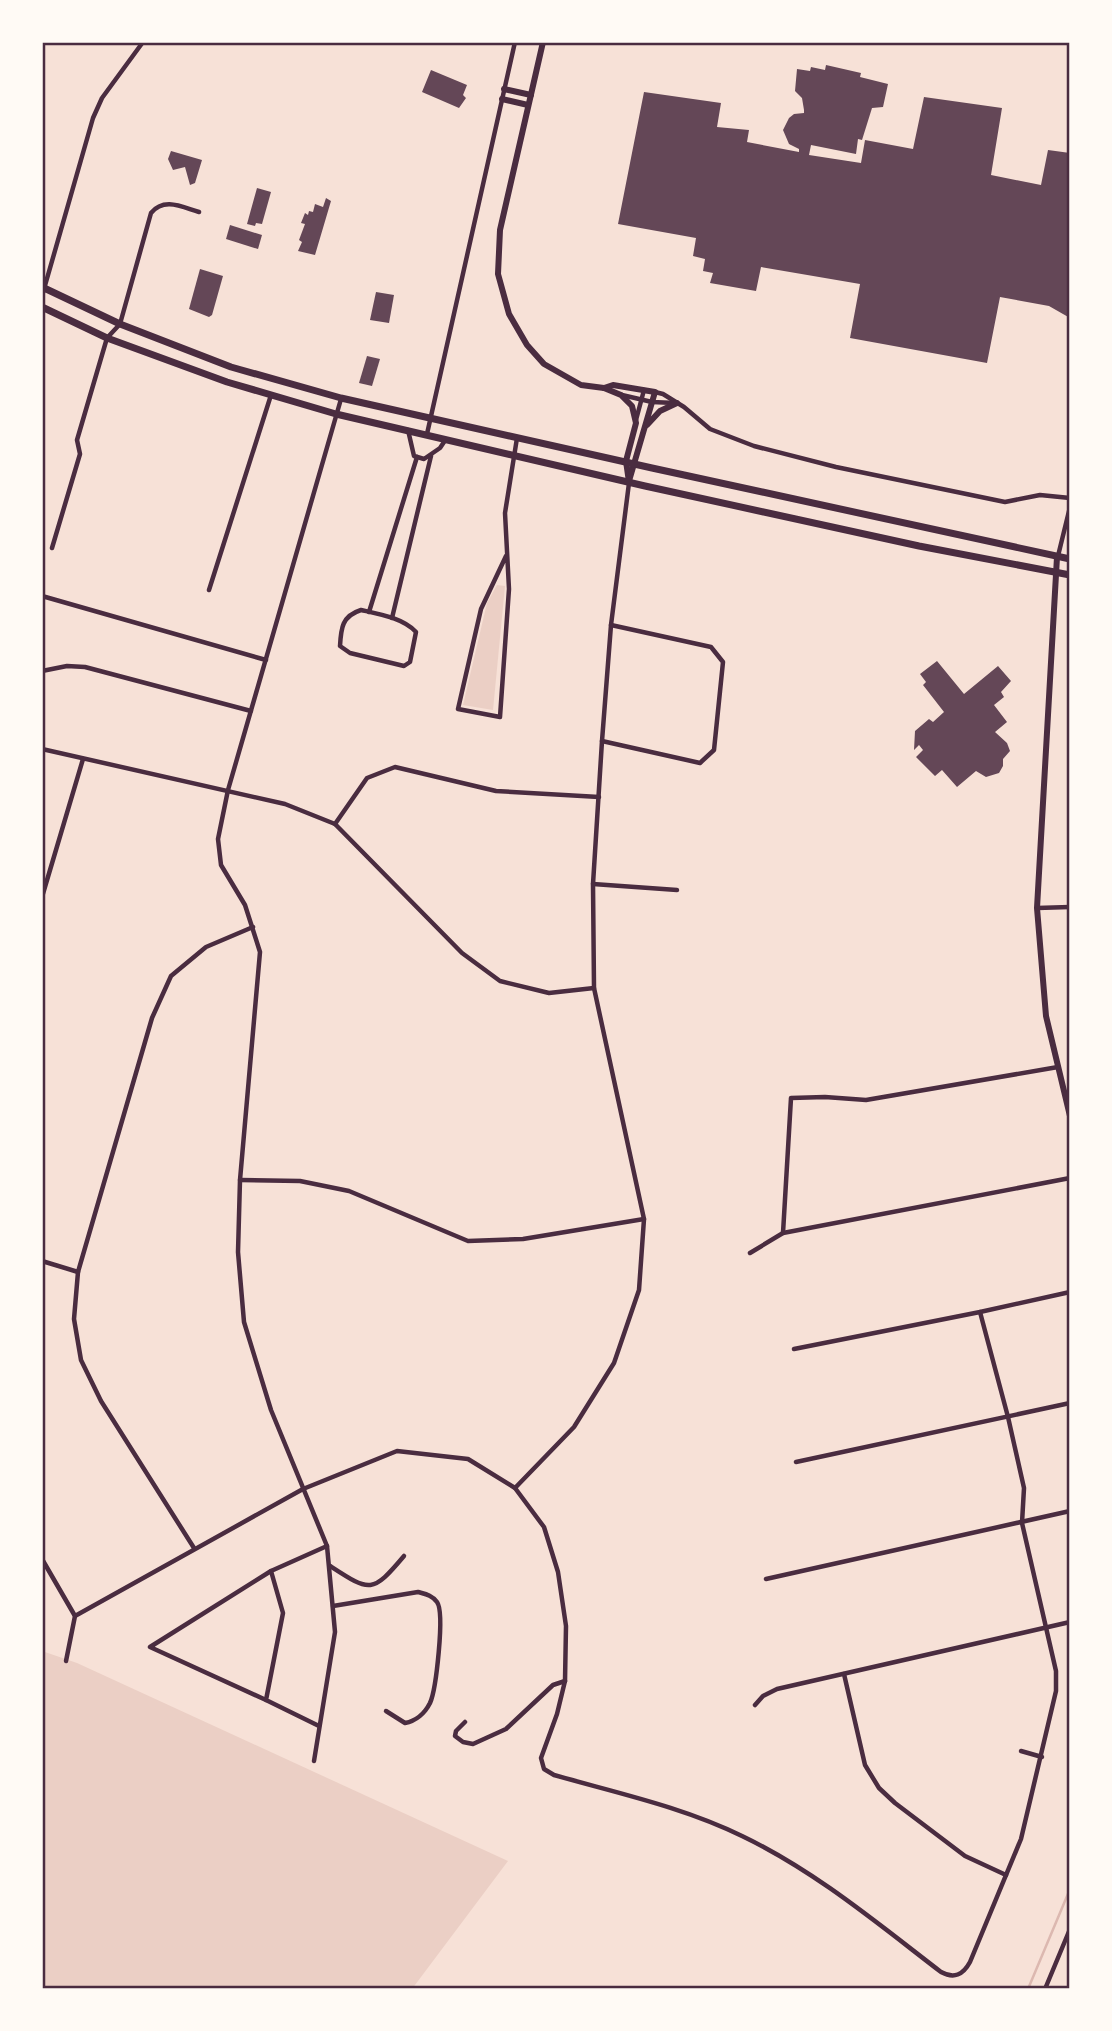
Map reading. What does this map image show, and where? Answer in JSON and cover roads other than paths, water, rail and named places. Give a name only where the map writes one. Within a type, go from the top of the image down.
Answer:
[{"type":"main road","points":[[43,291],[231,367],[341,398],[1070,559]]},
{"type":"main road","points":[[42,307],[107,338],[227,382],[336,414],[629,482],[1055,574],[1070,575]]},
{"type":"street","points":[[43,291],[93,118],[102,98],[143,42]]},
{"type":"street","points":[[427,434],[514,42]]},
{"type":"street","points":[[543,42],[500,230],[498,274],[509,314],[527,345],[544,364],[581,385],[604,388],[652,402],[677,403]]},
{"type":"street","points":[[504,89],[531,95]]},
{"type":"street","points":[[502,99],[528,105]]},
{"type":"street","points":[[52,548],[80,454],[77,440],[107,338],[120,324],[151,213],[157,205],[165,203],[199,212]]},
{"type":"street","points":[[604,388],[613,385],[663,394],[710,429],[734,440],[775,452],[1005,502],[1040,495],[1070,498]]},
{"type":"street","points":[[629,482],[626,461],[644,390]]},
{"type":"street","points":[[515,1488],[574,1427],[614,1363],[639,1290],[644,1219],[594,988],[593,884],[611,625],[629,482],[655,392]]},
{"type":"street","points":[[209,590],[271,395]]},
{"type":"street","points":[[621,395],[632,406],[636,423]]},
{"type":"street","points":[[314,1761],[335,1632],[329,1565],[327,1546],[271,1410],[244,1322],[238,1252],[240,1180],[260,952],[245,905],[221,865],[218,839],[228,790],[341,398]]},
{"type":"street","points":[[646,426],[660,411],[677,403]]},
{"type":"street","points":[[408,430],[414,456],[424,459],[431,456],[447,439]]},
{"type":"street","points":[[506,556],[481,609],[458,709],[500,717],[509,589],[505,513],[517,438]]},
{"type":"street","points":[[392,618],[431,456]]},
{"type":"street","points":[[369,612],[417,457]]},
{"type":"street","points":[[1070,507],[1055,574],[1037,908],[1046,1016],[1070,1116]]},
{"type":"street","points":[[42,596],[266,660]]},
{"type":"street","points":[[361,610],[392,618],[410,626],[416,632],[410,662],[404,666],[350,653],[340,646],[341,626],[351,613],[361,610]]},
{"type":"street","points":[[602,741],[700,763],[714,750],[723,662],[711,647],[611,625]]},
{"type":"street","points":[[42,671],[67,666],[85,667],[251,711]]},
{"type":"street","points":[[42,749],[285,804],[335,824],[462,953],[500,981],[549,993],[594,988]]},
{"type":"street","points":[[42,897],[83,759]]},
{"type":"street","points":[[335,824],[367,778],[395,767],[496,791],[599,797]]},
{"type":"street","points":[[593,884],[677,890]]},
{"type":"street","points":[[1037,908],[1070,907]]},
{"type":"street","points":[[194,1548],[101,1401],[81,1360],[74,1319],[78,1272],[152,1018],[171,976],[206,947],[253,927]]},
{"type":"street","points":[[783,1233],[791,1098],[866,1100],[1058,1067]]},
{"type":"street","points":[[750,1253],[783,1233],[1070,1178]]},
{"type":"street","points":[[240,1180],[300,1181],[349,1191],[468,1241],[523,1239],[644,1219]]},
{"type":"street","points":[[42,1261],[78,1272]]},
{"type":"street","points":[[794,1349],[1070,1292]]},
{"type":"street","points":[[75,1616],[303,1489],[397,1451],[468,1459],[515,1488],[544,1527],[558,1572],[566,1626],[565,1681],[557,1714],[542,1754],[542,1766],[554,1774],[683,1812],[760,1845],[827,1886],[947,1975],[960,1974],[968,1966],[1023,1830],[1056,1691],[1056,1671],[1022,1523],[1024,1489],[1009,1417],[981,1312]]},
{"type":"street","points":[[796,1462],[1070,1403]]},
{"type":"street","points":[[766,1578],[1070,1511]]},
{"type":"street","points":[[319,1726],[150,1647],[271,1571],[327,1546]]},
{"type":"street","points":[[329,1565],[358,1584],[366,1586],[384,1580],[404,1556]]},
{"type":"street","points":[[42,1559],[75,1616],[66,1661]]},
{"type":"street","points":[[266,1700],[283,1613],[271,1571]]},
{"type":"street","points":[[333,1606],[418,1592],[430,1596],[439,1605],[439,1648],[431,1701],[419,1717],[405,1723],[386,1711]]},
{"type":"street","points":[[755,1705],[772,1691],[1070,1622]]},
{"type":"street","points":[[844,1674],[864,1759],[879,1787],[895,1803],[965,1856],[1006,1875]]},
{"type":"street","points":[[465,1722],[456,1731],[456,1736],[463,1742],[473,1744],[512,1726],[550,1688],[565,1681]]},
{"type":"street","points":[[1021,1751],[1042,1757]]},
{"type":"street","points":[[1045,1989],[1070,1929]]},
{"type":"waterway","points":[[1028,1989],[1070,1889]]}]
